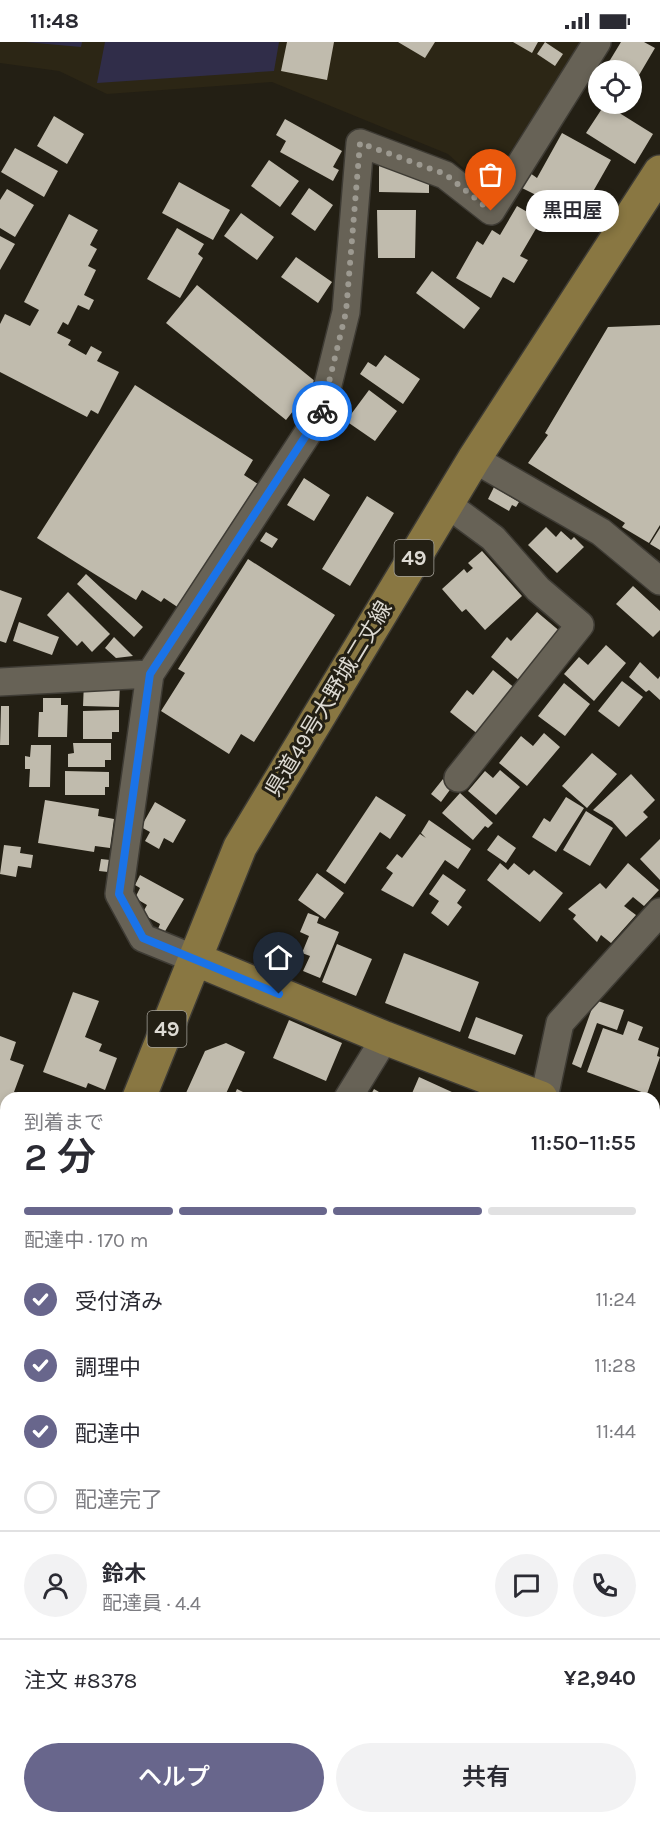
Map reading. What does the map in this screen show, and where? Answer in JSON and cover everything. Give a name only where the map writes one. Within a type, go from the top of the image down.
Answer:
[{"type":"main road","name":"県道49号大野城二丈線","points":[[141,1092],[240,847],[474,459],[660,172]]},
{"type":"main road","points":[[195,959],[385,1038],[489,1089],[507,1092]]},
{"type":"street","points":[[195,959],[143,938],[119,894],[150,674],[321,413],[346,312],[360,143],[445,174],[491,211],[597,42]]},
{"type":"street","points":[[474,459],[601,532],[660,581]]},
{"type":"street","points":[[447,504],[493,538],[538,589],[580,625],[458,778]]},
{"type":"street","points":[[0,682],[150,674]]},
{"type":"street","points":[[543,1092],[560,1023],[660,912]]},
{"type":"street","points":[[352,1092],[385,1038]]},
{"type":"shaded area","points":[[0,42],[582,42],[486,189],[448,154],[272,82],[107,94],[59,71],[0,63]]},
{"type":"shaded area","points":[[25,42],[82,42],[81,47]]},
{"type":"shaded area","points":[[105,42],[279,42],[274,71],[97,83]]},
{"type":"building","points":[[287,42],[334,42],[327,80],[281,71]]},
{"type":"building","points":[[398,42],[435,42],[425,58]]},
{"type":"building","points":[[513,42],[538,42],[532,53]]},
{"type":"building","points":[[545,42],[563,54],[555,66],[537,54]]},
{"type":"building","points":[[621,42],[644,42],[655,48],[642,70],[642,60],[610,60]]},
{"type":"building","points":[[598,114],[621,114],[653,134],[635,164],[586,133]]},
{"type":"building","points":[[54,116],[84,134],[67,164],[37,146]]},
{"type":"building","points":[[285,119],[342,151],[333,167],[339,170],[333,181],[280,152],[286,141],[276,135]]},
{"type":"building","points":[[562,133],[611,160],[574,225],[538,205],[542,198],[522,188],[530,173],[537,178]]},
{"type":"building","points":[[15,148],[58,171],[44,197],[1,172]]},
{"type":"building","points":[[269,160],[299,181],[280,207],[251,186]]},
{"type":"building","points":[[379,162],[429,175],[429,193],[379,192]]},
{"type":"building","points":[[179,182],[230,210],[213,240],[162,213]]},
{"type":"building","points":[[309,188],[333,205],[315,231],[291,214]]},
{"type":"building","points":[[7,189],[34,205],[15,237],[0,228],[0,200]]},
{"type":"building","points":[[517,206],[541,220],[520,256],[528,260],[514,283],[503,277],[491,298],[456,278],[477,241],[483,245],[492,230],[500,235]]},
{"type":"building","points":[[377,210],[416,210],[415,258],[378,258]]},
{"type":"building","points":[[241,213],[274,237],[257,260],[224,236]]},
{"type":"building","points":[[69,214],[98,230],[90,245],[97,249],[88,266],[96,270],[84,295],[94,300],[89,310],[78,305],[68,325],[63,322],[57,333],[71,340],[68,345],[86,355],[91,346],[102,352],[97,361],[119,372],[98,414],[91,410],[87,417],[0,372],[0,324],[5,314],[30,326],[39,310],[24,302]]},
{"type":"building","points":[[177,228],[204,244],[198,254],[203,258],[180,298],[147,279]]},
{"type":"building","points":[[0,236],[15,244],[0,270]]},
{"type":"building","points":[[296,257],[332,282],[318,303],[281,277]]},
{"type":"building","points":[[432,271],[480,308],[464,329],[416,293]]},
{"type":"building","points":[[197,285],[316,382],[286,420],[166,323]]},
{"type":"building","points":[[660,325],[660,525],[649,543],[622,527],[625,523],[528,463],[548,435],[545,433],[608,327]]},
{"type":"building","points":[[385,355],[420,379],[403,404],[360,374],[368,362],[376,367]]},
{"type":"building","points":[[135,385],[253,460],[244,475],[258,484],[179,608],[164,598],[161,602],[142,590],[136,600],[37,538]]},
{"type":"building","points":[[369,390],[397,411],[375,441],[346,421]]},
{"type":"building","points":[[304,478],[330,495],[314,521],[287,505]]},
{"type":"building","points":[[494,487],[519,502],[516,507],[512,505],[509,511],[488,499]]},
{"type":"building","points":[[367,496],[394,513],[350,586],[322,569]]},
{"type":"building","points":[[546,527],[556,537],[561,531],[571,540],[574,537],[584,547],[557,573],[528,545]]},
{"type":"building","points":[[660,528],[660,550],[650,544]]},
{"type":"building","points":[[266,532],[278,539],[272,548],[260,541]]},
{"type":"building","points":[[482,551],[522,596],[485,630],[466,609],[462,612],[442,589],[464,569],[467,573],[473,568],[468,563]]},
{"type":"building","points":[[248,559],[335,615],[254,742],[241,734],[229,754],[161,711],[185,673],[178,669]]},
{"type":"building","points":[[86,574],[143,627],[134,637],[77,584]]},
{"type":"building","points":[[633,586],[660,611],[660,630],[653,637],[616,604]]},
{"type":"building","points":[[0,590],[22,598],[6,643],[0,641]]},
{"type":"building","points":[[68,592],[110,634],[92,652],[82,641],[77,646],[47,615]]},
{"type":"building","points":[[537,612],[562,633],[521,682],[491,657],[507,637],[511,641]]},
{"type":"building","points":[[19,622],[59,637],[52,655],[13,641]]},
{"type":"building","points":[[114,637],[133,656],[116,658],[105,648]]},
{"type":"building","points":[[606,645],[626,663],[594,701],[564,674],[579,657],[588,665]]},
{"type":"building","points":[[640,662],[658,679],[660,676],[660,700],[649,690],[646,692],[629,677]]},
{"type":"building","points":[[493,670],[516,689],[479,735],[450,712],[467,690],[473,695]]},
{"type":"building","points":[[622,681],[643,697],[619,727],[598,711]]},
{"type":"building","points":[[84,682],[120,683],[119,707],[83,706]]},
{"type":"building","points":[[564,683],[590,704],[565,736],[538,716]]},
{"type":"building","points":[[43,698],[61,698],[61,705],[68,705],[67,737],[38,737],[39,712],[43,712]]},
{"type":"building","points":[[1,706],[9,706],[9,745],[0,745]]},
{"type":"building","points":[[119,710],[119,732],[112,732],[112,739],[83,739],[83,711]]},
{"type":"building","points":[[544,733],[560,747],[527,786],[499,763],[521,736],[533,746]]},
{"type":"building","points":[[73,743],[111,743],[111,760],[105,760],[105,767],[68,767],[68,754],[74,753]]},
{"type":"building","points":[[31,745],[51,745],[50,787],[29,787],[30,769],[25,769],[25,756],[30,757]]},
{"type":"building","points":[[592,753],[617,774],[587,808],[562,786]]},
{"type":"building","points":[[500,770],[520,787],[496,815],[468,791],[485,771],[493,778]]},
{"type":"building","points":[[65,771],[109,772],[109,787],[105,787],[105,795],[65,795]]},
{"type":"building","points":[[631,774],[655,800],[643,812],[648,817],[626,837],[612,821],[593,810]]},
{"type":"building","points":[[443,779],[452,787],[441,802],[431,794]]},
{"type":"building","points":[[460,793],[493,823],[488,828],[485,826],[473,840],[442,813]]},
{"type":"building","points":[[376,796],[406,815],[390,839],[380,832],[345,884],[326,871]]},
{"type":"building","points":[[566,797],[584,808],[556,852],[532,837],[544,818],[550,822]]},
{"type":"building","points":[[45,800],[99,809],[98,816],[114,819],[110,848],[95,846],[94,852],[38,843]]},
{"type":"building","points":[[155,802],[186,820],[173,843],[164,838],[159,849],[145,841],[150,832],[141,827]]},
{"type":"building","points":[[586,811],[613,828],[590,866],[563,850]]},
{"type":"building","points":[[429,820],[471,849],[458,869],[445,860],[413,907],[381,890],[393,873],[386,868],[397,854],[402,858],[420,834],[426,838],[421,833]]},
{"type":"building","points":[[498,835],[516,848],[506,863],[487,850]]},
{"type":"building","points":[[660,839],[660,880],[640,859]]},
{"type":"building","points":[[4,845],[21,847],[20,853],[33,855],[31,868],[18,866],[16,877],[0,874]]},
{"type":"building","points":[[101,859],[110,860],[108,872],[99,871]]},
{"type":"building","points":[[500,863],[508,870],[514,863],[529,875],[534,870],[563,893],[540,922],[487,880]]},
{"type":"building","points":[[628,863],[659,890],[644,906],[633,897],[624,906],[636,915],[611,943],[601,935],[597,942],[573,919],[576,915],[568,909],[600,883],[606,889]]},
{"type":"building","points":[[317,873],[344,893],[325,919],[298,900]]},
{"type":"building","points":[[443,874],[466,890],[457,903],[462,907],[448,926],[431,913],[439,901],[429,894]]},
{"type":"building","points":[[140,875],[184,899],[164,933],[158,929],[160,924],[142,914],[147,905],[135,898],[140,888],[135,885]]},
{"type":"building","points":[[308,913],[319,917],[317,923],[339,932],[320,978],[303,971],[310,956],[302,953],[309,936],[300,932]]},
{"type":"building","points":[[337,944],[372,959],[356,996],[322,982]]},
{"type":"building","points":[[404,953],[479,982],[460,1032],[385,1003]]},
{"type":"building","points":[[73,992],[99,1001],[85,1037],[102,1044],[99,1051],[117,1058],[105,1090],[88,1083],[86,1088],[43,1072]]},
{"type":"building","points":[[595,1000],[624,1010],[617,1030],[597,1023],[581,1068],[572,1064]]},
{"type":"building","points":[[476,1017],[523,1035],[515,1055],[468,1038]]},
{"type":"building","points":[[289,1020],[342,1043],[326,1081],[273,1058]]},
{"type":"building","points":[[628,1021],[643,1027],[638,1040],[659,1048],[657,1056],[660,1057],[648,1092],[642,1092],[587,1072],[603,1028],[623,1035]]},
{"type":"building","points":[[0,1036],[16,1042],[10,1060],[24,1065],[14,1092],[0,1092]]},
{"type":"building","points":[[226,1043],[245,1052],[227,1092],[186,1092],[205,1051]]},
{"type":"building","points":[[419,1077],[452,1092],[413,1092]]},
{"type":"way so far","points":[[322,411],[346,312],[360,143],[445,174],[491,211]]},
{"type":"place","name":"黒田屋","points":[[491,211]]},
{"type":"route","points":[[279,994],[143,938],[119,894],[150,674],[322,411]]}]
